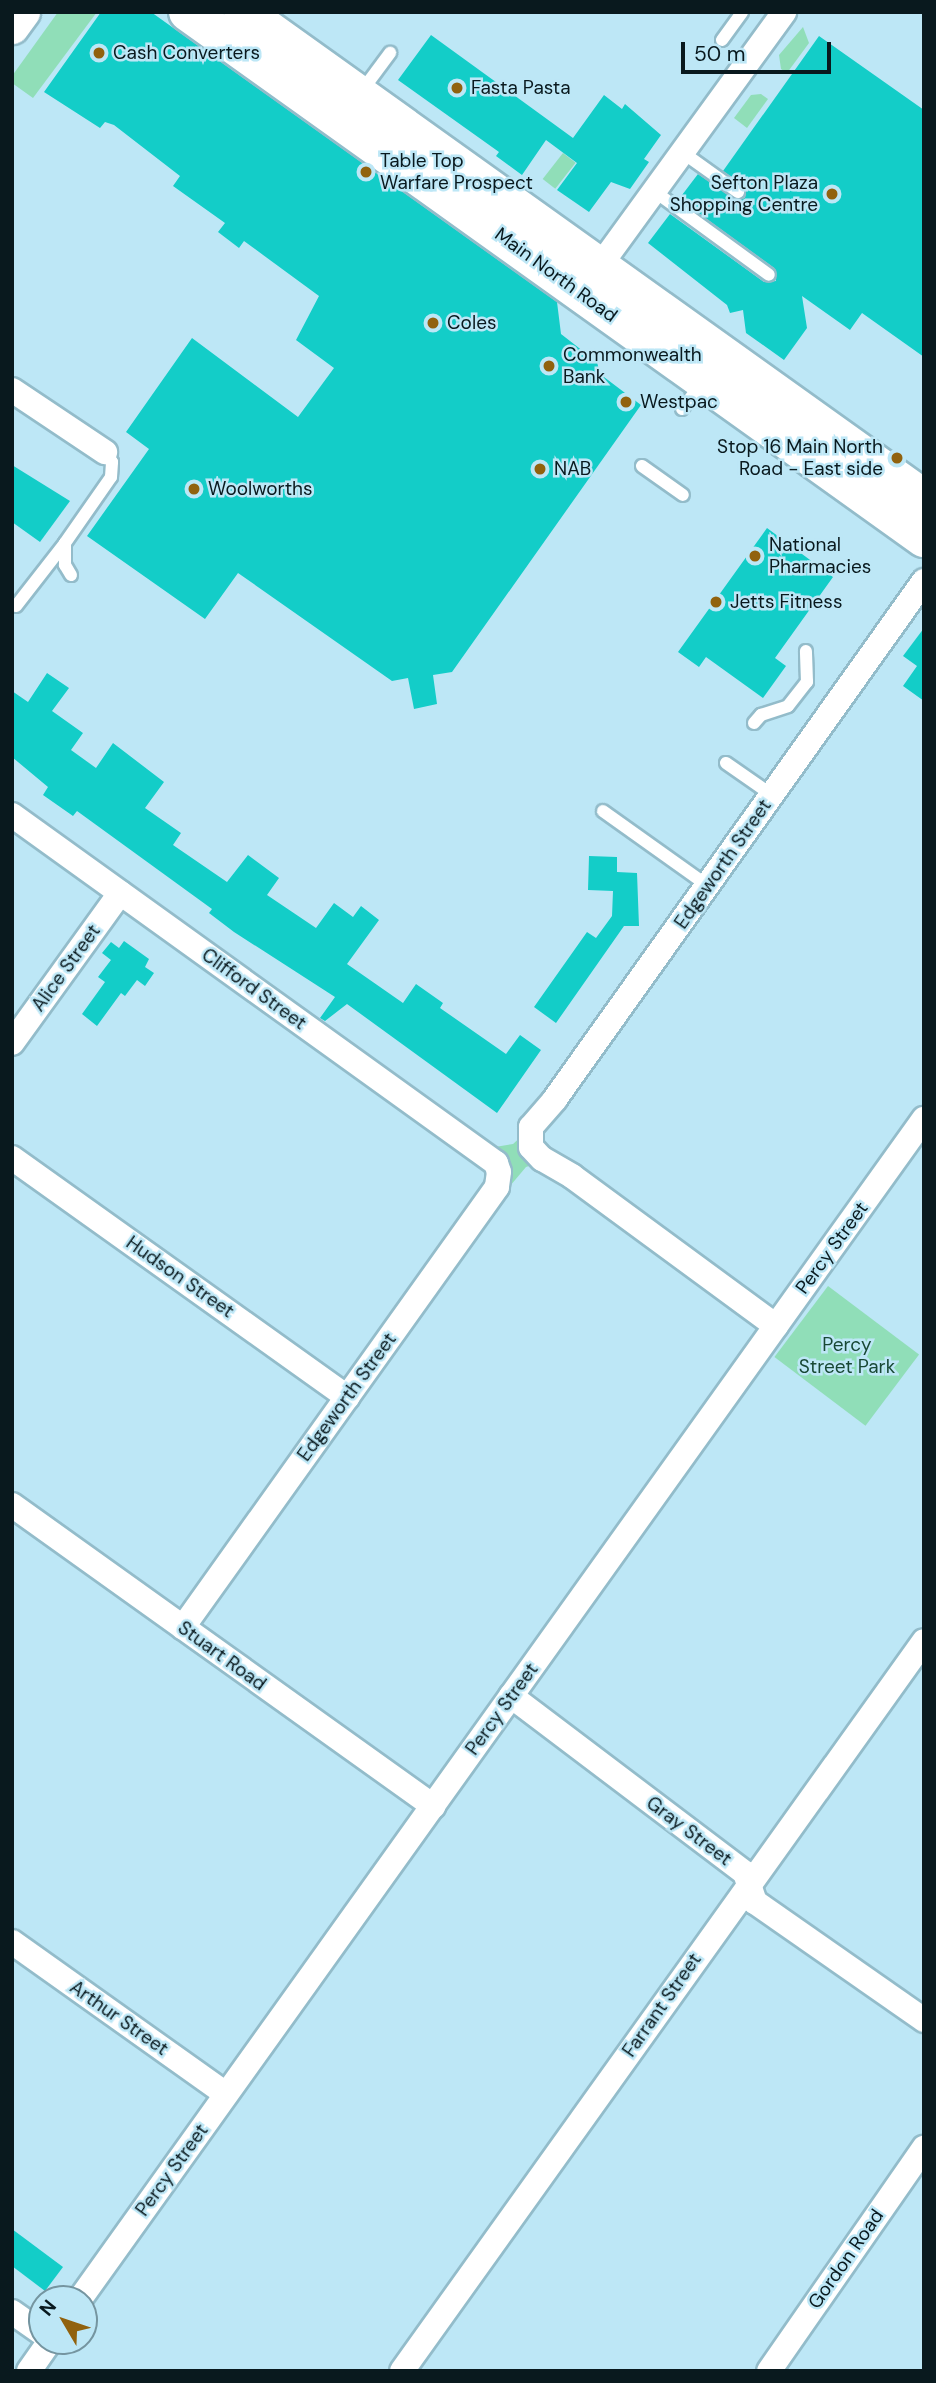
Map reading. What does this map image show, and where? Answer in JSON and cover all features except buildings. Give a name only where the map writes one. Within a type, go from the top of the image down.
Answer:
[{"type":"highway","name":"Main North Road","points":[[188,12],[693,395],[924,538]]},
{"type":"highway","name":"Main North Road","points":[[243,12],[924,499]]},
{"type":"main road","points":[[12,27],[23,12]]},
{"type":"street","points":[[599,267],[784,12]]},
{"type":"street","points":[[12,390],[105,452]]},
{"type":"street","name":"Edgeworth Street","points":[[776,1326],[572,1176],[541,1159],[531,1147],[531,1127],[708,886],[924,580]]},
{"type":"street","name":"Clifford Street","points":[[12,815],[496,1163]]},
{"type":"street","name":"Alice Street","points":[[12,1042],[120,893]]},
{"type":"street","name":"Percy Street","points":[[90,2285],[924,1119]]},
{"type":"street","name":"Hudson Street","points":[[12,1158],[347,1397]]},
{"type":"street","name":"Edgeworth Street","points":[[183,1627],[497,1187],[496,1163]]},
{"type":"street","name":"Stuart Road","points":[[12,1505],[433,1806]]},
{"type":"street","name":"Farrant Street","points":[[402,2371],[924,1641]]},
{"type":"street","name":"Gray Street","points":[[511,1696],[746,1873],[755,1902],[924,2020]]},
{"type":"street","name":"Arthur Street","points":[[12,1942],[226,2094]]},
{"type":"street","name":"Gordon Road","points":[[769,2371],[924,2148]]},
{"type":"street","points":[[12,2312],[28,2323]]},
{"type":"street","points":[[29,2371],[40,2355]]},
{"type":"lane","points":[[722,40],[742,12]]},
{"type":"lane","points":[[359,95],[390,53]]},
{"type":"lane","points":[[682,152],[738,192]]},
{"type":"lane","points":[[654,191],[769,275]]},
{"type":"lane","points":[[16,606],[111,477],[111,462],[105,452]]},
{"type":"lane","points":[[642,466],[683,495]]},
{"type":"lane","points":[[65,543],[65,565],[71,575]]},
{"type":"lane","points":[[754,723],[761,715],[788,706],[807,682],[806,652]]},
{"type":"lane","points":[[726,764],[772,795]]},
{"type":"lane","points":[[603,811],[708,886]]},
{"type":"green space","points":[[58,12],[97,12],[33,98],[12,83],[12,76]]},
{"type":"green space","points":[[803,27],[809,43],[787,73],[781,69],[779,55]]},
{"type":"green space","points":[[761,94],[768,99],[747,128],[734,118],[751,95]]},
{"type":"green space","points":[[563,153],[576,163],[555,189],[543,179]]},
{"type":"green space","points":[[524,1134],[535,1164],[526,1167],[510,1186],[511,1174],[495,1147],[513,1144]]},
{"type":"green space","name":"Percy Street Park","points":[[828,1286],[919,1355],[865,1426],[774,1357]]},
{"type":"place","name":"Cash Converters","points":[[99,53]]},
{"type":"place","name":"Fasta Pasta","points":[[457,88]]},
{"type":"place","name":"Table Top Warfare Prospect","points":[[366,172]]},
{"type":"place","name":"Sefton Plaza Shopping Centre","points":[[832,194]]},
{"type":"place","name":"Coles","points":[[433,323]]},
{"type":"place","name":"Commonwealth Bank","points":[[549,366]]},
{"type":"place","name":"Westpac","points":[[626,402]]},
{"type":"place","name":"Stop 16 Main North Road - East side","points":[[897,458]]},
{"type":"place","name":"NAB","points":[[540,469]]},
{"type":"place","name":"Woolworths","points":[[194,489]]},
{"type":"place","name":"National Pharmacies","points":[[755,556]]},
{"type":"place","name":"Jetts Fitness","points":[[716,602]]}]
